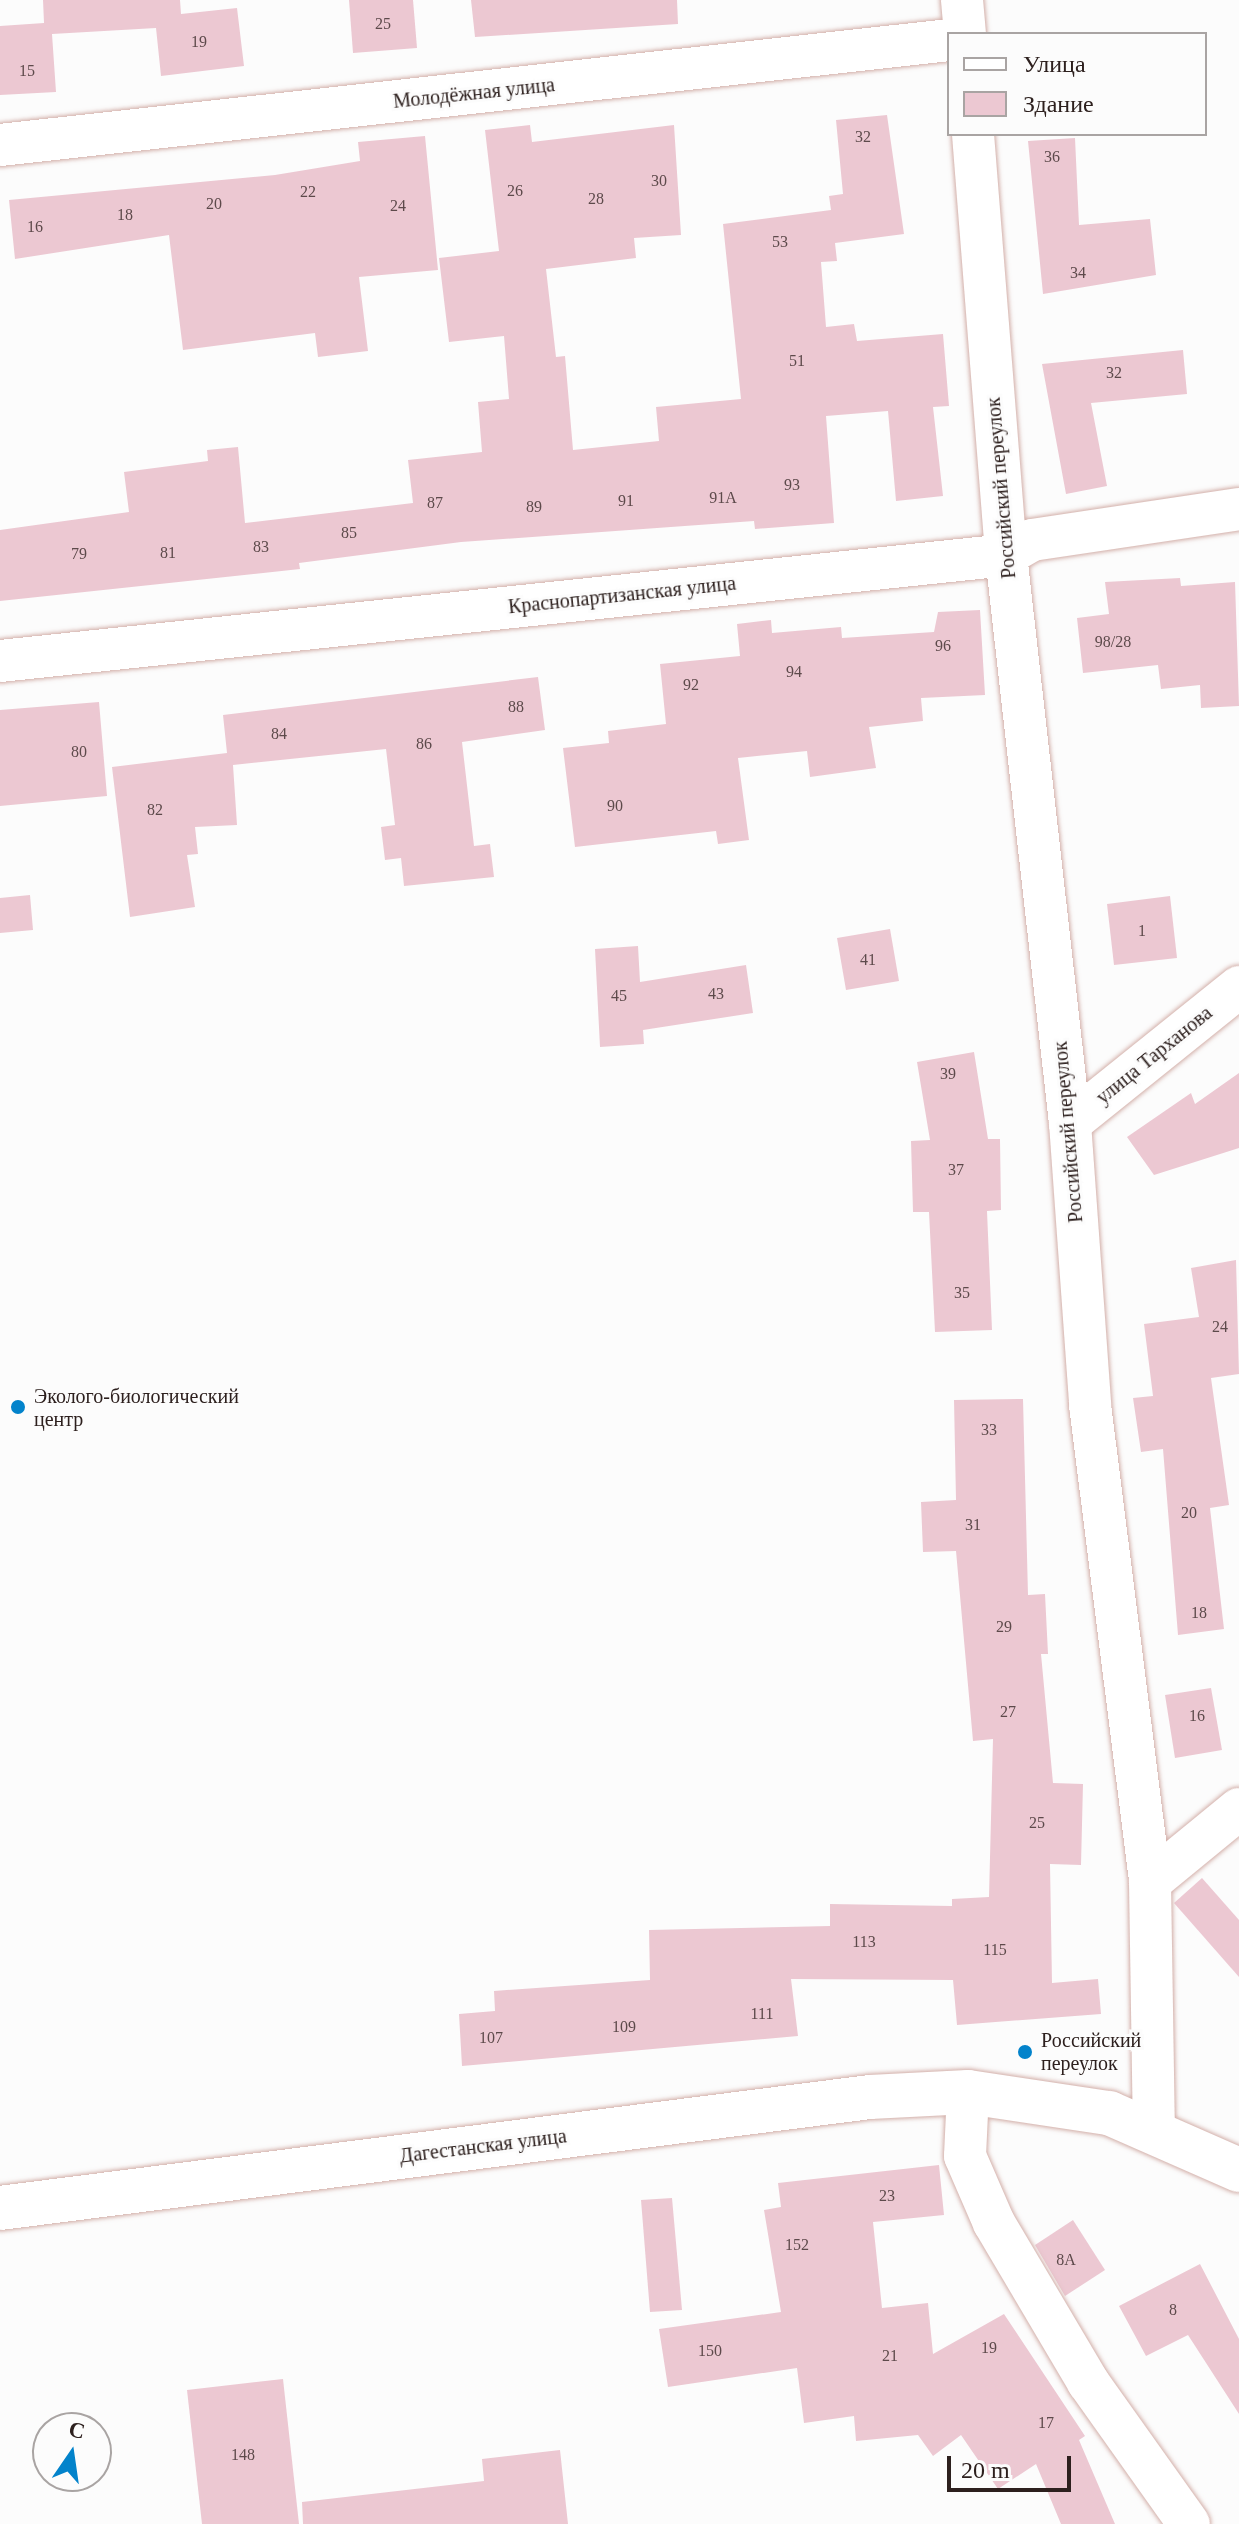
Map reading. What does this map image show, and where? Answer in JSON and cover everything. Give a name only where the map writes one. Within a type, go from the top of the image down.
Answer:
[{"type":"street","points":[[962,0],[965,32]]},
{"type":"street","name":"Молодёжная улица","points":[[0,145],[947,40]]},
{"type":"street","name":"Российский переулок","points":[[973,136],[1006,555],[1070,1123],[1090,1405],[1150,1882],[1154,2130]]},
{"type":"street","name":"Краснопартизанская улица","points":[[0,661],[1006,555],[1032,540],[1239,509]]},
{"type":"street","name":"улица Тарханова","points":[[1070,1123],[1239,987]]},
{"type":"street","points":[[1150,1882],[1239,1809]]},
{"type":"street","points":[[968,2092],[965,2156],[994,2223],[1056,2334],[1189,2524]]},
{"type":"street","name":"Дагестанская улица","points":[[0,2208],[855,2098],[968,2092],[1067,2104],[1154,2130],[1239,2170]]},
{"type":"building","points":[[43,0],[180,0],[181,14],[237,8],[244,66],[161,76],[156,28],[52,34],[56,92],[0,95],[0,26],[44,23]]},
{"type":"building","points":[[349,0],[413,0],[417,48],[353,53]]},
{"type":"building","points":[[471,0],[677,0],[678,24],[475,37]]},
{"type":"building","points":[[887,115],[904,234],[835,243],[837,261],[821,262],[826,327],[854,324],[857,341],[943,334],[949,406],[933,407],[943,496],[896,501],[888,411],[826,416],[834,523],[755,529],[754,521],[461,542],[299,563],[300,569],[0,601],[0,530],[129,512],[124,472],[208,461],[207,450],[238,447],[245,523],[413,503],[408,460],[482,452],[478,402],[509,399],[504,336],[449,342],[439,258],[499,251],[485,130],[530,125],[532,142],[674,125],[681,235],[634,238],[636,258],[546,269],[556,357],[565,356],[573,450],[659,441],[656,407],[741,399],[723,224],[831,210],[829,196],[843,194],[836,120]]},
{"type":"building","points":[[425,136],[438,270],[359,277],[368,351],[318,357],[315,333],[183,350],[169,235],[15,259],[9,200],[275,175],[360,161],[358,142]]},
{"type":"building","points":[[1075,138],[1079,225],[1150,219],[1156,275],[1043,294],[1028,141]]},
{"type":"building","points":[[1183,350],[1187,394],[1091,403],[1107,486],[1066,494],[1042,364]]},
{"type":"building","points":[[1180,578],[1181,586],[1235,582],[1239,706],[1201,708],[1200,685],[1161,689],[1158,665],[1083,673],[1077,618],[1109,614],[1105,582]]},
{"type":"building","points":[[980,610],[985,695],[921,698],[923,721],[869,727],[876,768],[810,777],[807,751],[738,758],[749,840],[718,844],[716,831],[575,847],[563,748],[609,743],[608,731],[666,724],[660,664],[740,656],[737,624],[771,620],[772,633],[841,627],[842,638],[934,632],[938,612]]},
{"type":"building","points":[[538,677],[545,730],[462,742],[474,846],[490,844],[494,877],[404,886],[401,858],[385,860],[381,827],[395,825],[386,749],[233,765],[237,825],[195,827],[198,854],[187,855],[195,907],[130,917],[112,767],[227,753],[223,715]]},
{"type":"building","points":[[99,702],[107,796],[0,806],[0,710]]},
{"type":"building","points":[[30,895],[33,930],[0,933],[0,898]]},
{"type":"building","points":[[1170,896],[1177,958],[1114,965],[1107,904]]},
{"type":"building","points":[[890,929],[899,981],[846,990],[837,938]]},
{"type":"building","points":[[638,946],[640,982],[746,965],[753,1013],[643,1030],[644,1044],[600,1047],[595,949]]},
{"type":"building","points":[[974,1052],[988,1139],[1000,1139],[1001,1210],[987,1211],[992,1330],[935,1332],[929,1212],[913,1212],[911,1141],[930,1140],[917,1062]]},
{"type":"building","points":[[1239,1073],[1239,1148],[1154,1175],[1127,1137],[1191,1093],[1195,1104]]},
{"type":"building","points":[[1236,1260],[1239,1374],[1211,1378],[1229,1505],[1210,1508],[1224,1629],[1178,1635],[1163,1449],[1141,1452],[1133,1398],[1153,1396],[1144,1324],[1199,1317],[1191,1268]]},
{"type":"building","points":[[1023,1399],[1028,1595],[1045,1594],[1048,1654],[1041,1654],[1053,1783],[1083,1784],[1081,1865],[1050,1864],[1052,1983],[1098,1979],[1101,2014],[957,2025],[953,1980],[791,1979],[798,2036],[462,2066],[459,2014],[495,2011],[494,1991],[650,1980],[649,1930],[830,1926],[830,1904],[952,1906],[952,1899],[989,1897],[993,1739],[973,1741],[956,1551],[923,1552],[921,1502],[956,1500],[954,1400]]},
{"type":"building","points":[[1211,1688],[1222,1750],[1175,1758],[1165,1695]]},
{"type":"building","points":[[1202,1878],[1239,1920],[1239,1977],[1174,1903]]},
{"type":"building","points":[[939,2165],[944,2215],[873,2222],[882,2308],[928,2303],[933,2354],[1004,2314],[1085,2436],[1079,2440],[1115,2524],[1061,2524],[1036,2464],[998,2489],[961,2435],[933,2456],[918,2435],[856,2441],[854,2416],[804,2423],[797,2368],[668,2387],[659,2329],[781,2312],[764,2210],[781,2207],[778,2183]]},
{"type":"building","points":[[672,2198],[682,2310],[650,2312],[641,2200]]},
{"type":"building","points":[[1073,2220],[1105,2270],[1065,2296],[1035,2245]]},
{"type":"building","points":[[1200,2264],[1239,2339],[1239,2414],[1188,2335],[1146,2356],[1119,2306]]},
{"type":"building","points":[[283,2379],[299,2524],[202,2524],[187,2390]]},
{"type":"building","points":[[560,2450],[568,2524],[303,2524],[302,2502],[484,2481],[482,2459]]},
{"type":"place","name":"Эколого-биологический центр","points":[[18,1407]]},
{"type":"place","name":"Российский переулок","points":[[1025,2052]]}]
